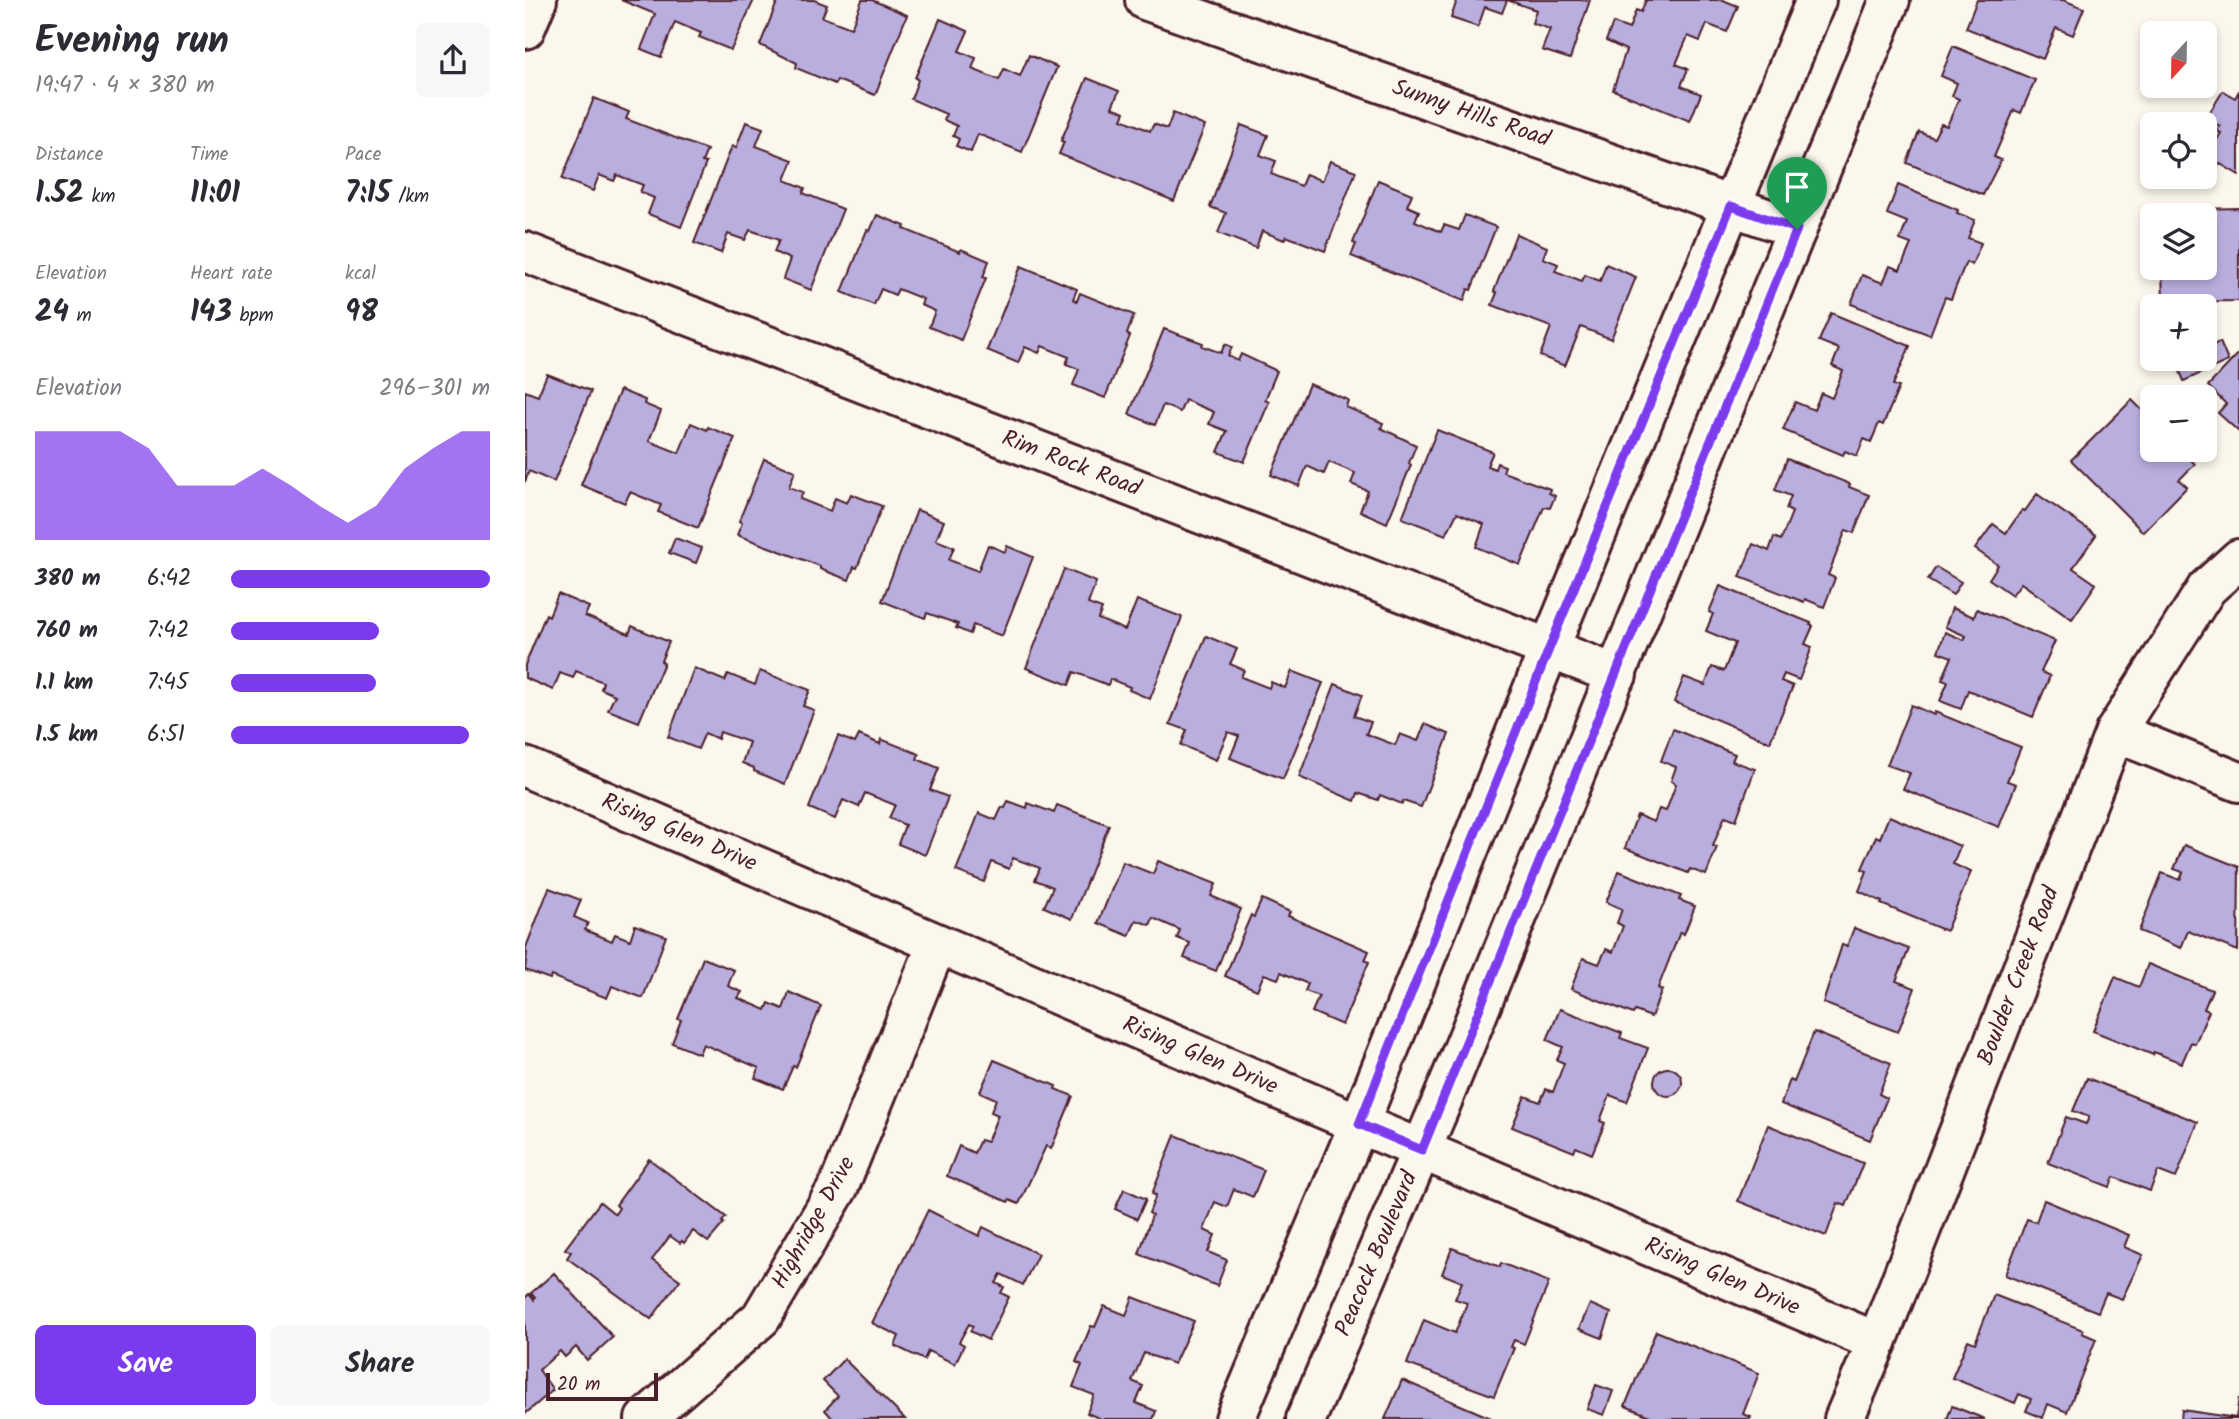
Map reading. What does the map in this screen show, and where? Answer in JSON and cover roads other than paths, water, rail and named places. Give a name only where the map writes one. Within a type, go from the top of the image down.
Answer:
[{"type":"street","points":[[525,29],[537,0]]},
{"type":"street","name":"Sunny Hills Road","points":[[1145,0],[1797,229]]},
{"type":"street","points":[[1235,1419],[1359,1124],[1549,649],[1816,0]]},
{"type":"street","name":"Peacock Boulevard","points":[[1306,1419],[1422,1150],[1890,0]]},
{"type":"street","name":"Rim Rock Road","points":[[525,252],[1617,675]]},
{"type":"street","name":"Boulder Creek Road","points":[[1844,1419],[1877,1342],[2115,732],[2207,588],[2239,559]]},
{"type":"street","points":[[2115,732],[2239,782]]},
{"type":"street","name":"Rising Glen Drive","points":[[525,767],[1359,1124],[1877,1342]]},
{"type":"street","name":"Highridge Drive","points":[[645,1419],[761,1318],[839,1186],[937,944]]}]
